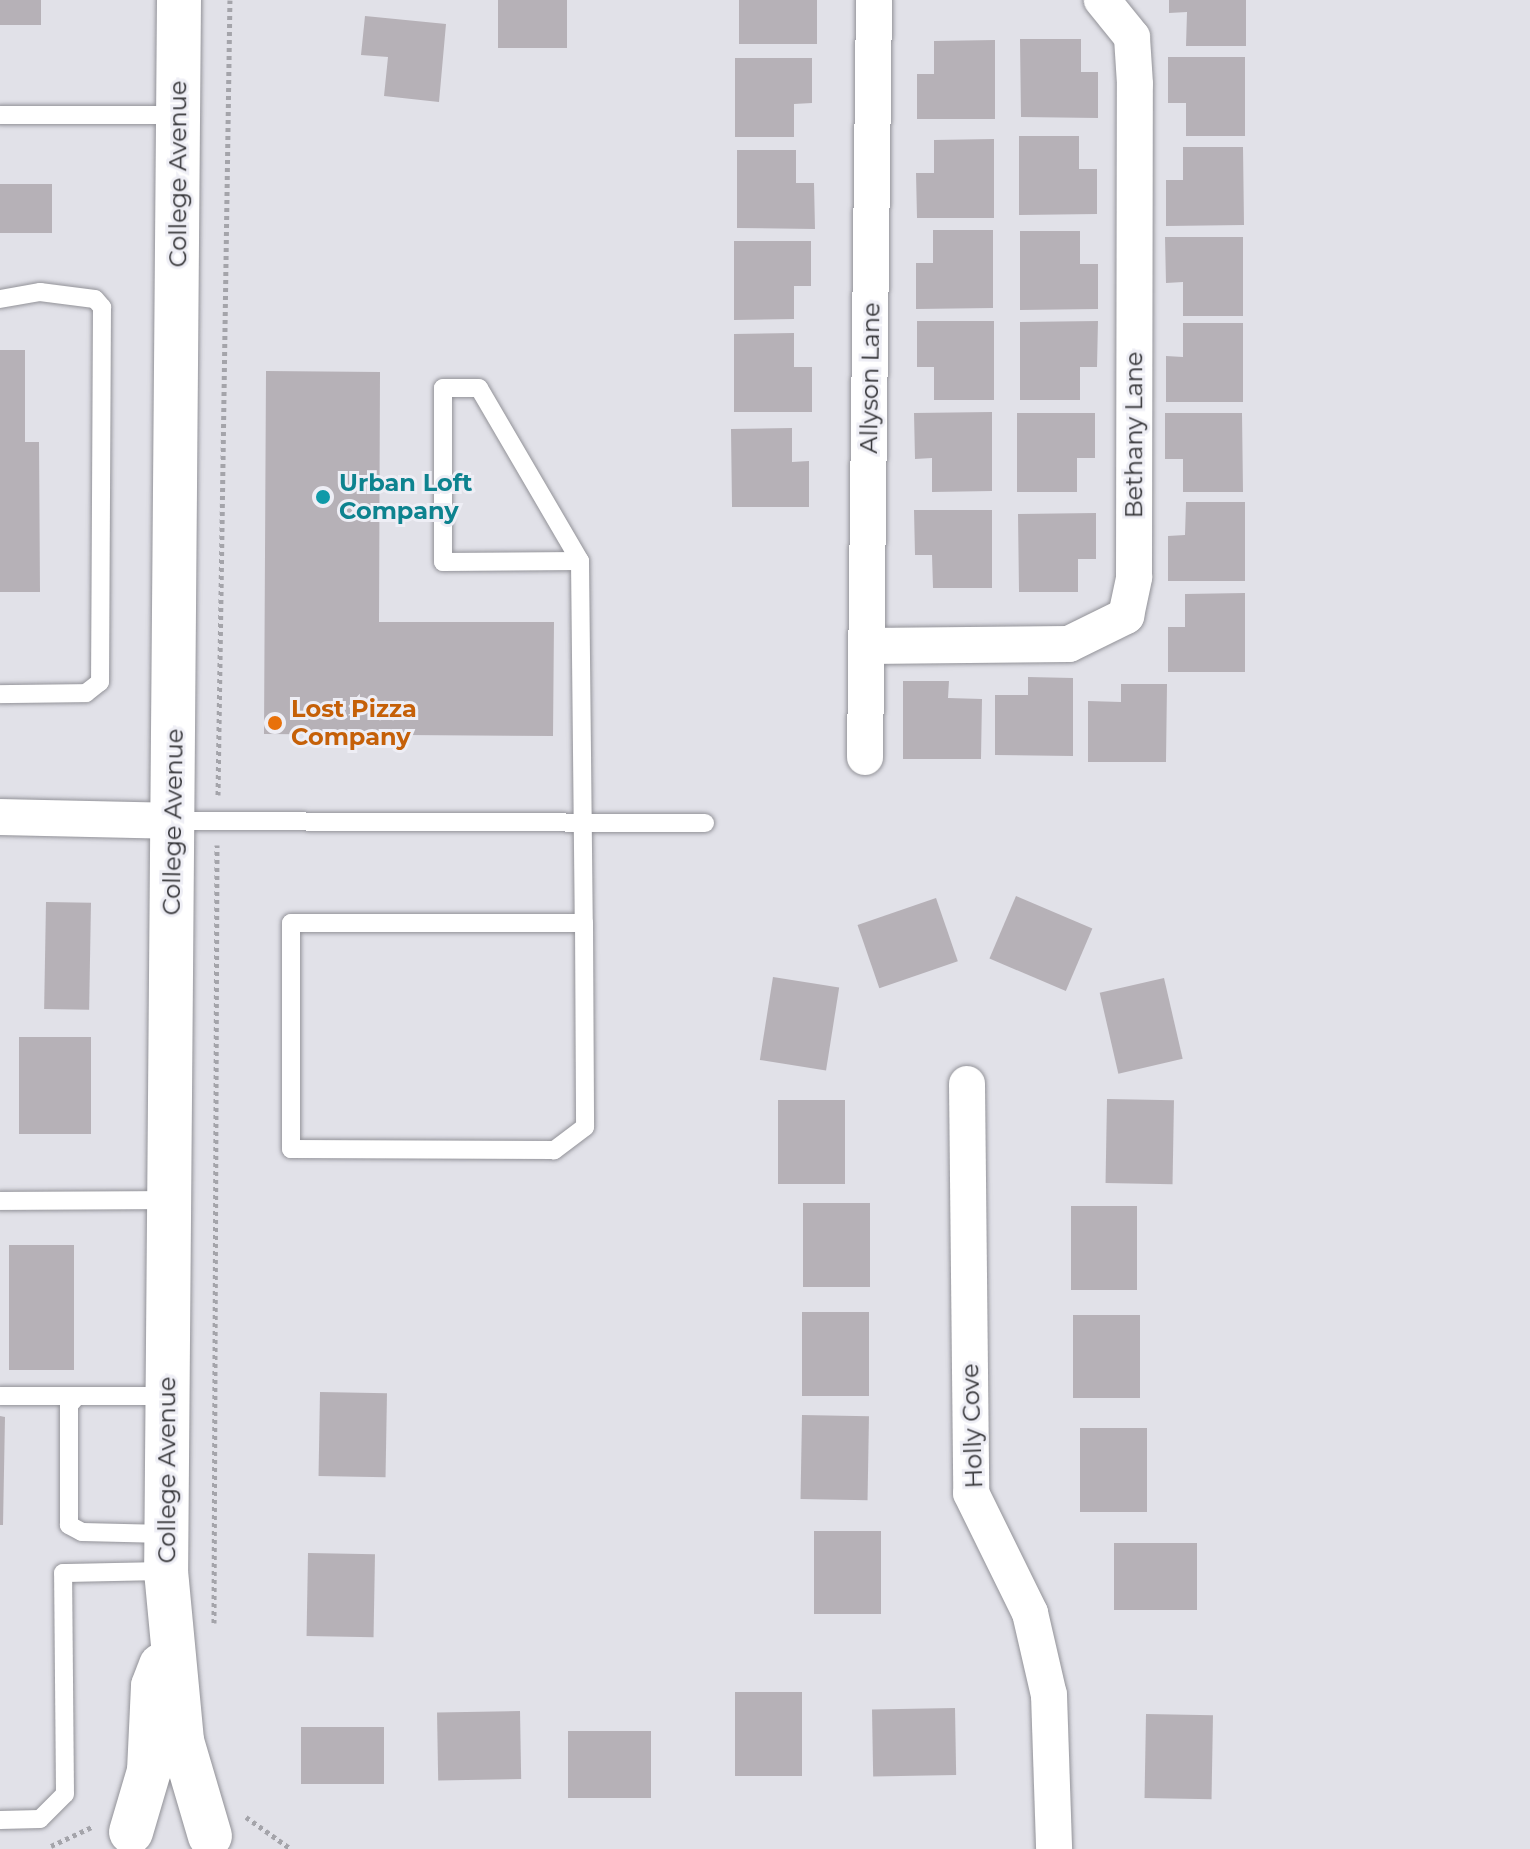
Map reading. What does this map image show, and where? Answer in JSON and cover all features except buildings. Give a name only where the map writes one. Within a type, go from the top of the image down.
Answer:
[{"type":"street","name":"College Avenue","points":[[179,0],[166,1553],[169,1644],[182,1688],[189,1774],[218,1843]]},
{"type":"street","name":"Allyson Lane","points":[[865,757],[874,0]]},
{"type":"street","name":"Bethany Lane","points":[[868,646],[1069,644],[1126,616],[1134,577],[1135,84],[1132,37],[1102,0]]},
{"type":"street","points":[[0,817],[173,821]]},
{"type":"street","name":"Holly Cove","points":[[967,1084],[971,1493],[1030,1613],[1049,1695],[1054,1849]]},
{"type":"street","name":"College Avenue","points":[[119,1841],[149,1771],[153,1686],[169,1644]]},
{"type":"street","points":[[119,1841],[169,1823],[218,1843]]},
{"type":"lane","points":[[0,115],[178,115]]},
{"type":"lane","points":[[0,299],[40,292],[95,299],[102,323],[100,682],[86,693],[0,694]]},
{"type":"lane","points":[[580,561],[443,562],[443,388],[479,388],[580,561],[584,923],[585,1127],[554,1150],[291,1149],[291,923],[584,923]]},
{"type":"lane","points":[[173,821],[705,823]]},
{"type":"lane","points":[[0,1201],[169,1200]]},
{"type":"lane","points":[[0,1396],[167,1396]]},
{"type":"lane","points":[[77,1396],[69,1405],[69,1525],[82,1532],[166,1553]]},
{"type":"lane","points":[[0,1820],[40,1819],[65,1794],[63,1573],[166,1553]]},
{"type":"path","points":[[214,1629],[218,821],[230,0]]},
{"type":"place","name":"Urban Loft Company","points":[[323,497]]},
{"type":"place","name":"Lost Pizza Company","points":[[275,723]]}]
